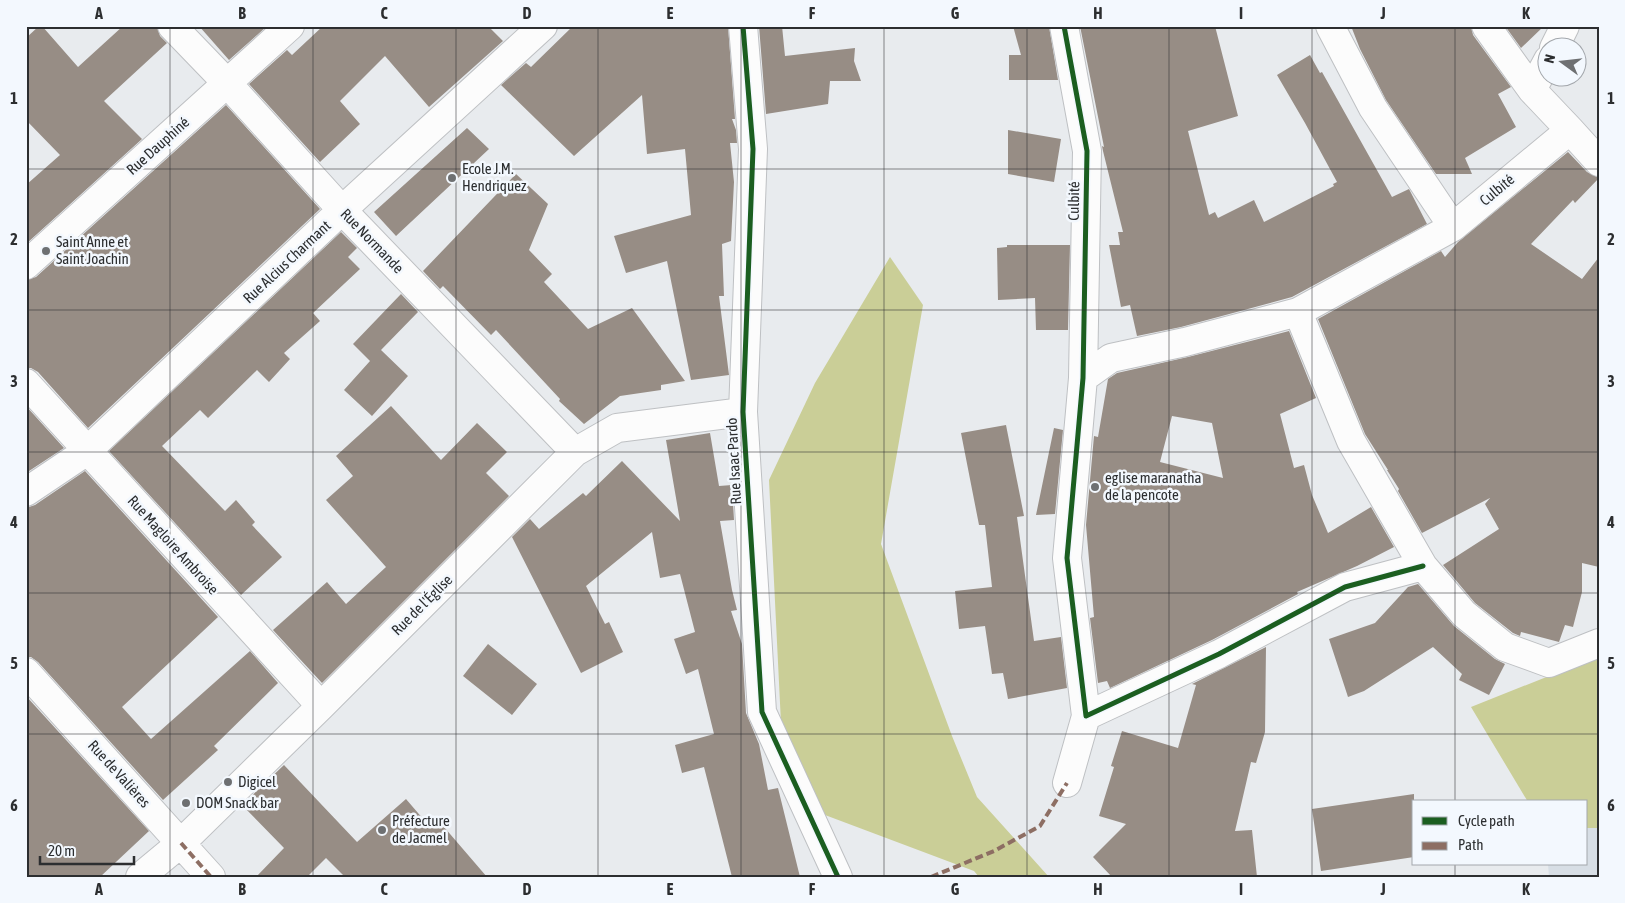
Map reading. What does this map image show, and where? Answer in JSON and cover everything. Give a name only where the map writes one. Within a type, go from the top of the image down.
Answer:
[{"type":"street","name":"Rue Normande","points":[[172,26],[227,83],[342,210],[575,452]]},
{"type":"street","name":"Rue Dauphiné","points":[[26,265],[290,26]]},
{"type":"street","name":"Rue Alcius Charmant","points":[[26,492],[87,451],[342,210],[544,26]]},
{"type":"street","name":"Rue Isaac Pardo","points":[[743,26],[753,149],[743,412],[762,712],[838,877]]},
{"type":"street","name":"Culbité","points":[[1064,26],[1087,151],[1083,378]]},
{"type":"street","points":[[1330,26],[1374,108],[1453,227]]},
{"type":"street","points":[[1486,26],[1532,90],[1599,162]]},
{"type":"street","points":[[1559,38],[1565,26]]},
{"type":"street","points":[[1532,90],[1538,79]]},
{"type":"street","name":"Culbité","points":[[1083,378],[1110,358],[1185,342],[1298,312],[1453,227],[1570,130]]},
{"type":"street","points":[[1298,312],[1351,441],[1423,566],[1464,614],[1505,647],[1549,663],[1599,643]]},
{"type":"street","points":[[1067,783],[1086,716],[1067,558],[1083,378]]},
{"type":"street","name":"Rue Magloire Ambroise","points":[[26,383],[321,706]]},
{"type":"street","name":"Rue de l'Église","points":[[140,877],[181,843],[575,452],[616,428],[743,412]]},
{"type":"street","points":[[1086,716],[1219,654],[1345,587],[1423,566]]},
{"type":"street","name":"Rue de Valières","points":[[26,672],[211,877]]},
{"type":"shaded area","points":[[1588,828],[1599,828],[1599,877],[1549,877],[1548,866],[1588,866]]},
{"type":"green space","points":[[890,257],[923,305],[881,544],[952,736],[977,797],[1049,877],[979,877],[974,871],[825,815],[781,723],[769,480],[815,383]]},
{"type":"green space","points":[[1599,656],[1599,828],[1588,828],[1588,800],[1527,800],[1471,707]]},
{"type":"building","points":[[39,26],[42,26],[78,67],[123,26],[157,26],[160,36],[167,43],[104,101],[142,139],[26,244],[26,185],[60,155],[26,120],[26,38]]},
{"type":"building","points":[[199,26],[265,26],[266,27],[229,60]]},
{"type":"building","points":[[323,26],[488,26],[503,41],[429,107],[385,56],[340,101],[360,124],[320,162],[249,84],[287,50],[292,55]]},
{"type":"building","points":[[573,26],[728,26],[735,119],[732,119],[736,130],[737,143],[730,143],[734,182],[731,241],[722,244],[724,296],[719,296],[729,375],[691,380],[667,261],[626,273],[614,236],[691,215],[685,149],[647,154],[642,95],[574,156],[501,85],[526,63],[531,67]]},
{"type":"building","points":[[759,26],[782,26],[785,56],[855,48],[854,61],[861,81],[830,81],[828,104],[766,114]]},
{"type":"building","points":[[1013,26],[1049,26],[1058,80],[1009,80],[1009,55],[1021,55]]},
{"type":"building","points":[[1080,26],[1215,26],[1238,116],[1188,131],[1209,215],[1215,212],[1218,218],[1254,200],[1264,222],[1334,186],[1333,184],[1337,182],[1277,75],[1310,55],[1320,73],[1322,72],[1392,197],[1409,189],[1427,224],[1292,297],[1181,327],[1137,336],[1130,305],[1121,307],[1109,245],[1120,245],[1118,232],[1123,232],[1103,151],[1102,146],[1104,147]]},
{"type":"building","points":[[1351,26],[1471,26],[1473,35],[1511,87],[1498,94],[1516,127],[1465,158],[1472,174],[1436,174],[1386,100],[1360,49]]},
{"type":"building","points":[[1505,26],[1544,26],[1521,48]]},
{"type":"building","points":[[226,105],[320,209],[88,428],[38,372],[31,368],[26,368],[26,280],[36,277]]},
{"type":"building","points":[[467,128],[489,149],[396,236],[374,212]]},
{"type":"building","points":[[1008,130],[1061,139],[1054,182],[1008,174]]},
{"type":"building","points":[[1568,152],[1587,172],[1599,178],[1575,203],[1573,200],[1531,244],[1582,279],[1599,257],[1599,567],[1582,563],[1582,592],[1573,627],[1565,625],[1559,642],[1521,632],[1520,636],[1513,633],[1475,603],[1443,565],[1499,529],[1485,504],[1490,498],[1422,533],[1398,491],[1399,489],[1365,434],[1318,319],[1441,251],[1445,257],[1458,242]]},
{"type":"building","points":[[516,174],[548,204],[529,250],[552,274],[544,282],[588,329],[632,308],[685,381],[661,385],[661,390],[620,396],[584,424],[559,401],[560,399],[496,330],[491,335],[443,286],[440,289],[423,271]]},
{"type":"building","points":[[341,232],[357,248],[348,257],[360,269],[313,313],[320,321],[284,353],[290,359],[269,382],[257,370],[208,418],[200,410],[162,446],[225,511],[236,500],[255,522],[252,525],[282,557],[241,595],[109,451]]},
{"type":"building","points":[[1007,245],[1070,245],[1068,330],[1036,330],[1035,298],[998,300],[997,248],[1007,247]]},
{"type":"building","points":[[401,294],[418,312],[381,350],[408,376],[372,416],[344,390],[370,361],[353,344]]},
{"type":"building","points":[[1289,331],[1316,398],[1280,414],[1294,468],[1304,465],[1312,495],[1328,533],[1371,507],[1394,547],[1357,566],[1297,592],[1298,594],[1212,640],[1110,688],[1107,681],[1098,683],[1090,618],[1094,617],[1086,525],[1094,436],[1098,437],[1108,379],[1117,373]],"holes":[[[1172,416],[1212,423],[1223,478],[1160,462]]]},
{"type":"building","points":[[26,406],[64,448],[26,473]]},
{"type":"building","points":[[391,406],[441,460],[477,423],[507,452],[486,473],[509,496],[322,683],[273,630],[327,582],[346,604],[386,567],[326,500],[353,476],[336,456]]},
{"type":"building","points":[[1006,425],[1024,516],[1017,517],[1034,641],[1061,637],[1067,688],[1008,699],[1003,673],[992,674],[985,626],[959,629],[955,591],[992,587],[985,525],[979,525],[961,433]]},
{"type":"building","points":[[1054,428],[1063,430],[1055,514],[1036,515]]},
{"type":"building","points":[[710,433],[719,486],[732,485],[734,520],[720,521],[737,610],[731,611],[742,644],[746,713],[759,744],[768,790],[778,788],[800,877],[732,877],[704,767],[682,773],[675,745],[714,734],[698,669],[686,674],[674,639],[695,632],[680,574],[660,578],[652,532],[586,586],[605,624],[609,622],[623,652],[581,673],[512,537],[530,519],[539,529],[583,493],[586,496],[622,461],[680,521],[666,440]]},
{"type":"building","points":[[85,471],[218,617],[122,707],[151,739],[250,651],[278,683],[214,746],[218,750],[163,800],[38,662],[31,657],[26,657],[26,508],[35,505]]},
{"type":"building","points":[[1418,584],[1454,626],[1495,659],[1505,664],[1489,695],[1459,680],[1462,674],[1433,647],[1364,691],[1348,697],[1329,639],[1375,623],[1408,587]]},
{"type":"building","points":[[488,644],[537,684],[512,715],[463,676]]},
{"type":"building","points":[[1266,647],[1265,732],[1256,763],[1251,762],[1235,831],[1252,830],[1257,877],[1112,877],[1093,857],[1126,824],[1099,816],[1114,767],[1111,766],[1122,731],[1178,748],[1196,685],[1192,684]]},
{"type":"building","points":[[26,696],[149,831],[100,877],[26,877]]},
{"type":"building","points":[[284,765],[357,842],[406,799],[430,827],[438,820],[487,877],[345,877],[326,858],[307,877],[256,877],[284,848],[242,805]]},
{"type":"building","points":[[1414,794],[1414,800],[1412,800],[1412,857],[1321,871],[1312,809]]},
{"type":"marked path","points":[[931,877],[994,851],[1040,826],[1067,783]]},
{"type":"marked path","points":[[181,843],[211,877]]},
{"type":"cycle path","points":[[743,26],[753,149],[743,412],[762,712],[838,877]]},
{"type":"cycle path","points":[[1064,26],[1087,151],[1083,378],[1067,558],[1086,716],[1219,654],[1345,587],[1423,566]]},
{"type":"place","name":"Ecole J.M. Hendriquez","points":[[452,178]]},
{"type":"place","name":"Saint Anne et Saint Joachin","points":[[46,251]]},
{"type":"place","name":"eglise maranatha de la pencote","points":[[1095,487]]},
{"type":"place","name":"Digicel","points":[[228,782]]},
{"type":"place","name":"DOM Snack bar","points":[[186,803]]},
{"type":"place","name":"Préfecture de Jacmel","points":[[382,830]]}]
